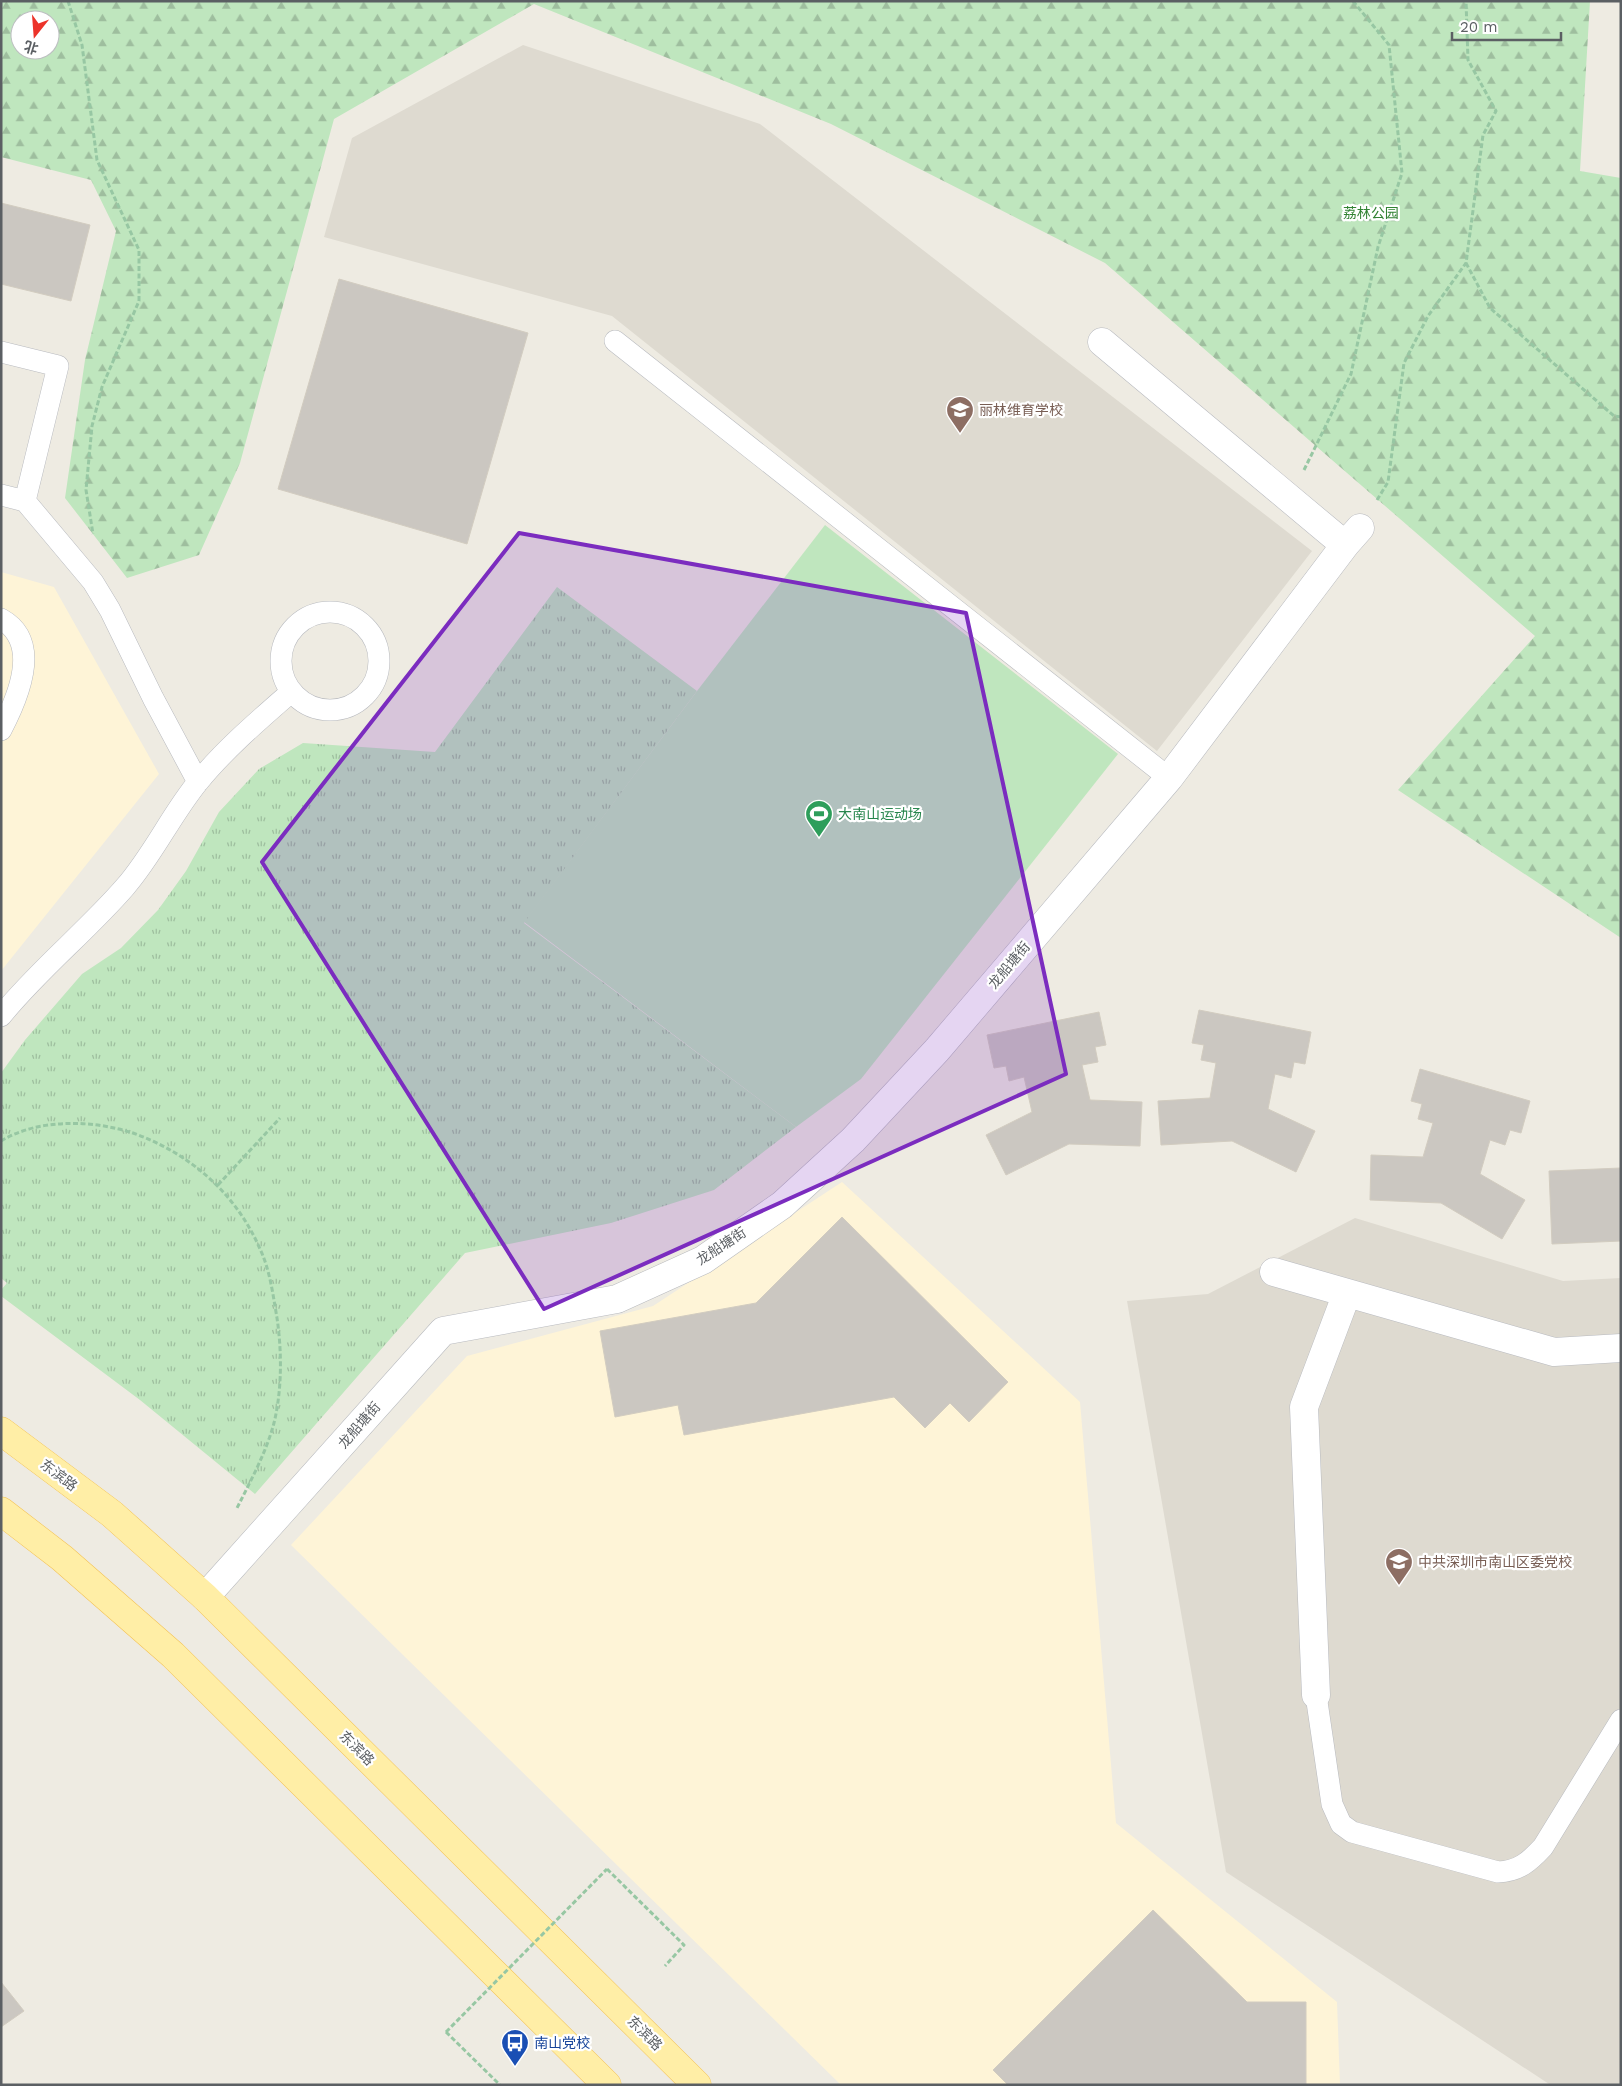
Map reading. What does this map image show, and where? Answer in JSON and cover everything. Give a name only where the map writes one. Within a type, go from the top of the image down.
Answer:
[{"type":"main road","name":"东滨路","points":[[1,1431],[112,1514],[205,1597],[697,2085]]},
{"type":"main road","points":[[1,1511],[62,1558],[173,1654],[607,2085]]},
{"type":"street","points":[[1102,342],[1290,499],[1352,537]]},
{"type":"street","name":"龙船塘街","points":[[205,1597],[443,1331],[617,1299],[704,1260],[782,1205],[853,1140],[937,1050],[1169,778],[1352,537]]},
{"type":"street","points":[[1274,1272],[1554,1352],[1621,1348]]},
{"type":"street","points":[[1316,1694],[1304,1407],[1347,1293]]},
{"type":"lane","points":[[615,341],[1169,778]]},
{"type":"lane","points":[[1,352],[58,366],[24,501]]},
{"type":"lane","points":[[1,495],[24,501],[93,582],[110,610],[153,698],[198,782]]},
{"type":"lane","points":[[332,612],[348,616],[362,624],[372,636],[378,652],[378,668],[374,684],[364,696],[350,706],[334,710],[318,709],[303,702],[291,692],[283,678],[280,661],[283,645],[290,631],[302,620],[316,614],[332,612]]},
{"type":"lane","points":[[1,619],[10,624],[21,641],[24,662],[20,685],[1,730]]},
{"type":"lane","points":[[1,1016],[16,998],[96,919],[126,886],[152,852],[198,782],[248,730],[291,692]]},
{"type":"lane","points":[[1316,1694],[1332,1804],[1341,1824],[1352,1832],[1498,1872],[1512,1871],[1523,1866],[1531,1861],[1543,1847],[1621,1720]]},
{"type":"path","points":[[68,1],[82,45],[97,160],[139,250],[139,301],[102,387],[92,426],[86,490],[97,558],[93,582]]},
{"type":"path","points":[[1352,537],[1388,482],[1404,363],[1428,316],[1466,263],[1483,134],[1496,112],[1468,60],[1466,1]]},
{"type":"path","points":[[1290,499],[1351,374],[1378,247],[1402,173],[1389,46],[1354,2]]},
{"type":"path","points":[[1466,263],[1490,308],[1614,416],[1621,417]]},
{"type":"path","points":[[218,1185],[280,1118]]},
{"type":"path","points":[[1,1140],[52,1123],[108,1125],[154,1141],[190,1161],[218,1185],[241,1212],[261,1249],[272,1289],[280,1339],[280,1384],[274,1424],[261,1458],[235,1513]]},
{"type":"path","points":[[500,2085],[446,2032],[607,1869],[684,1945],[665,1966]]},
{"type":"highlighted area","points":[[519,533],[966,613],[1066,1074],[544,1309],[262,862]]},
{"type":"shaded area","name":"丽林维育学校","points":[[523,45],[760,124],[1312,551],[1157,751],[612,316],[324,237],[352,138]]},
{"type":"shaded area","points":[[1,572],[54,587],[159,774],[1,971]]},
{"type":"shaded area","points":[[842,1182],[1080,1402],[1116,1823],[1337,2002],[1340,2085],[841,2085],[291,1545],[467,1356],[653,1306]]},
{"type":"shaded area","name":"中共深圳市南山区委党校","points":[[1355,1218],[1563,1281],[1621,1278],[1621,2085],[1549,2084],[1226,1872],[1127,1301],[1208,1294]]},
{"type":"green space","name":"荔林公园","points":[[1,1],[1590,1],[1580,171],[1621,178],[1621,938],[1398,790],[1535,636],[1105,263],[831,124],[534,4],[334,119],[240,463],[199,555],[127,578],[65,498],[85,360],[116,231],[91,180],[1,157]]},
{"type":"green space","name":"大南山运动场","points":[[825,525],[1118,754],[861,1079],[796,1127],[524,922],[697,691]]},
{"type":"green space","points":[[557,587],[697,691],[524,923],[796,1127],[714,1190],[611,1223],[465,1253],[255,1494],[140,1400],[1,1296],[1,1290],[7,1283],[1,1278],[1,1073],[25,1040],[82,974],[121,948],[158,910],[186,871],[219,812],[259,769],[303,743],[435,752]]},
{"type":"building","points":[[1,203],[90,225],[71,301],[1,284]]},
{"type":"building","points":[[339,279],[528,333],[467,544],[278,489]]},
{"type":"building","points":[[1199,1010],[1311,1032],[1305,1064],[1294,1062],[1291,1078],[1275,1074],[1268,1109],[1315,1131],[1296,1172],[1232,1141],[1161,1145],[1158,1101],[1210,1098],[1216,1063],[1201,1060],[1204,1045],[1192,1043]]},
{"type":"building","points":[[1099,1012],[1106,1045],[1095,1047],[1098,1062],[1082,1065],[1090,1100],[1142,1102],[1140,1146],[1069,1144],[1006,1175],[986,1135],[1032,1112],[1024,1077],[1009,1081],[1006,1066],[994,1068],[987,1035]]},
{"type":"building","points":[[1420,1069],[1530,1101],[1521,1133],[1510,1130],[1505,1145],[1490,1140],[1480,1174],[1525,1200],[1502,1239],[1441,1203],[1370,1200],[1371,1155],[1423,1157],[1433,1123],[1418,1119],[1422,1104],[1411,1101]]},
{"type":"building","points":[[1621,1168],[1621,1241],[1552,1244],[1549,1171]]},
{"type":"building","points":[[842,1217],[1008,1382],[969,1422],[950,1403],[925,1428],[894,1397],[684,1435],[678,1405],[615,1417],[600,1331],[756,1303]]},
{"type":"building","points":[[1153,1910],[1247,2002],[1306,2002],[1306,2085],[1008,2085],[993,2070]]},
{"type":"building","points":[[1,1982],[24,2011],[1,2027]]},
{"type":"place","name":"丽林维育学校","points":[[960,434]]},
{"type":"place","name":"大南山运动场","points":[[819,838]]},
{"type":"place","name":"中共深圳市南山区委党校","points":[[1399,1586]]},
{"type":"place","name":"南山党校","points":[[515,2067]]}]
